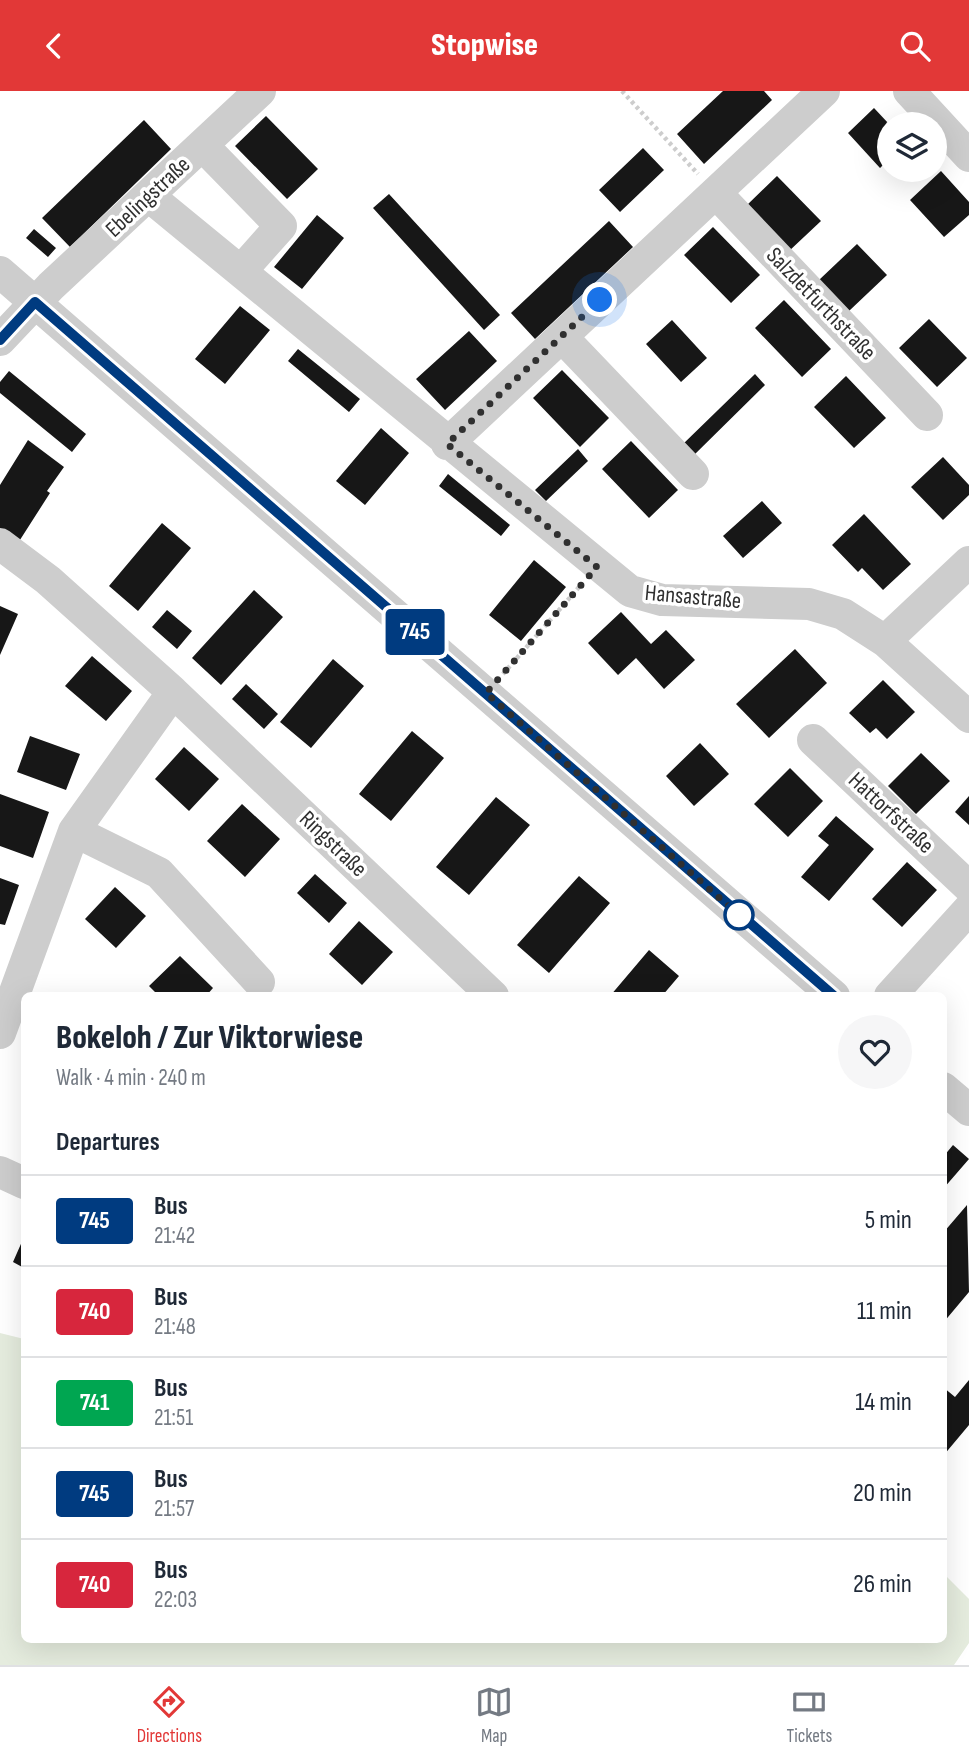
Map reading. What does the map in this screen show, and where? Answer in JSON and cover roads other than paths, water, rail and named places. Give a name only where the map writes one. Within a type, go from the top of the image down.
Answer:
[{"type":"street","name":"Ebelingstraße","points":[[0,340],[35,302],[260,91]]},
{"type":"street","points":[[447,444],[824,91]]},
{"type":"street","points":[[909,91],[969,156]]},
{"type":"street","points":[[203,146],[281,226],[241,271]]},
{"type":"street","name":"Salzdetfurthstraße","points":[[716,193],[927,415]]},
{"type":"street","name":"Hansastraße","points":[[150,197],[447,444],[630,591],[662,600],[808,604],[843,614],[885,641],[969,717]]},
{"type":"street","points":[[0,272],[829,992]]},
{"type":"street","points":[[562,337],[693,474]]},
{"type":"street","name":"Ringstraße","points":[[0,544],[48,580],[173,692],[489,992]]},
{"type":"street","points":[[885,641],[969,562]]},
{"type":"street","points":[[0,1033],[74,831],[173,692]]},
{"type":"street","name":"Hattorfstraße","points":[[813,740],[969,887]]},
{"type":"street","points":[[74,831],[159,873],[258,982]]},
{"type":"street","points":[[894,992],[969,909]]},
{"type":"street","points":[[947,1091],[969,1110]]},
{"type":"street","points":[[0,1171],[21,1182]]}]
